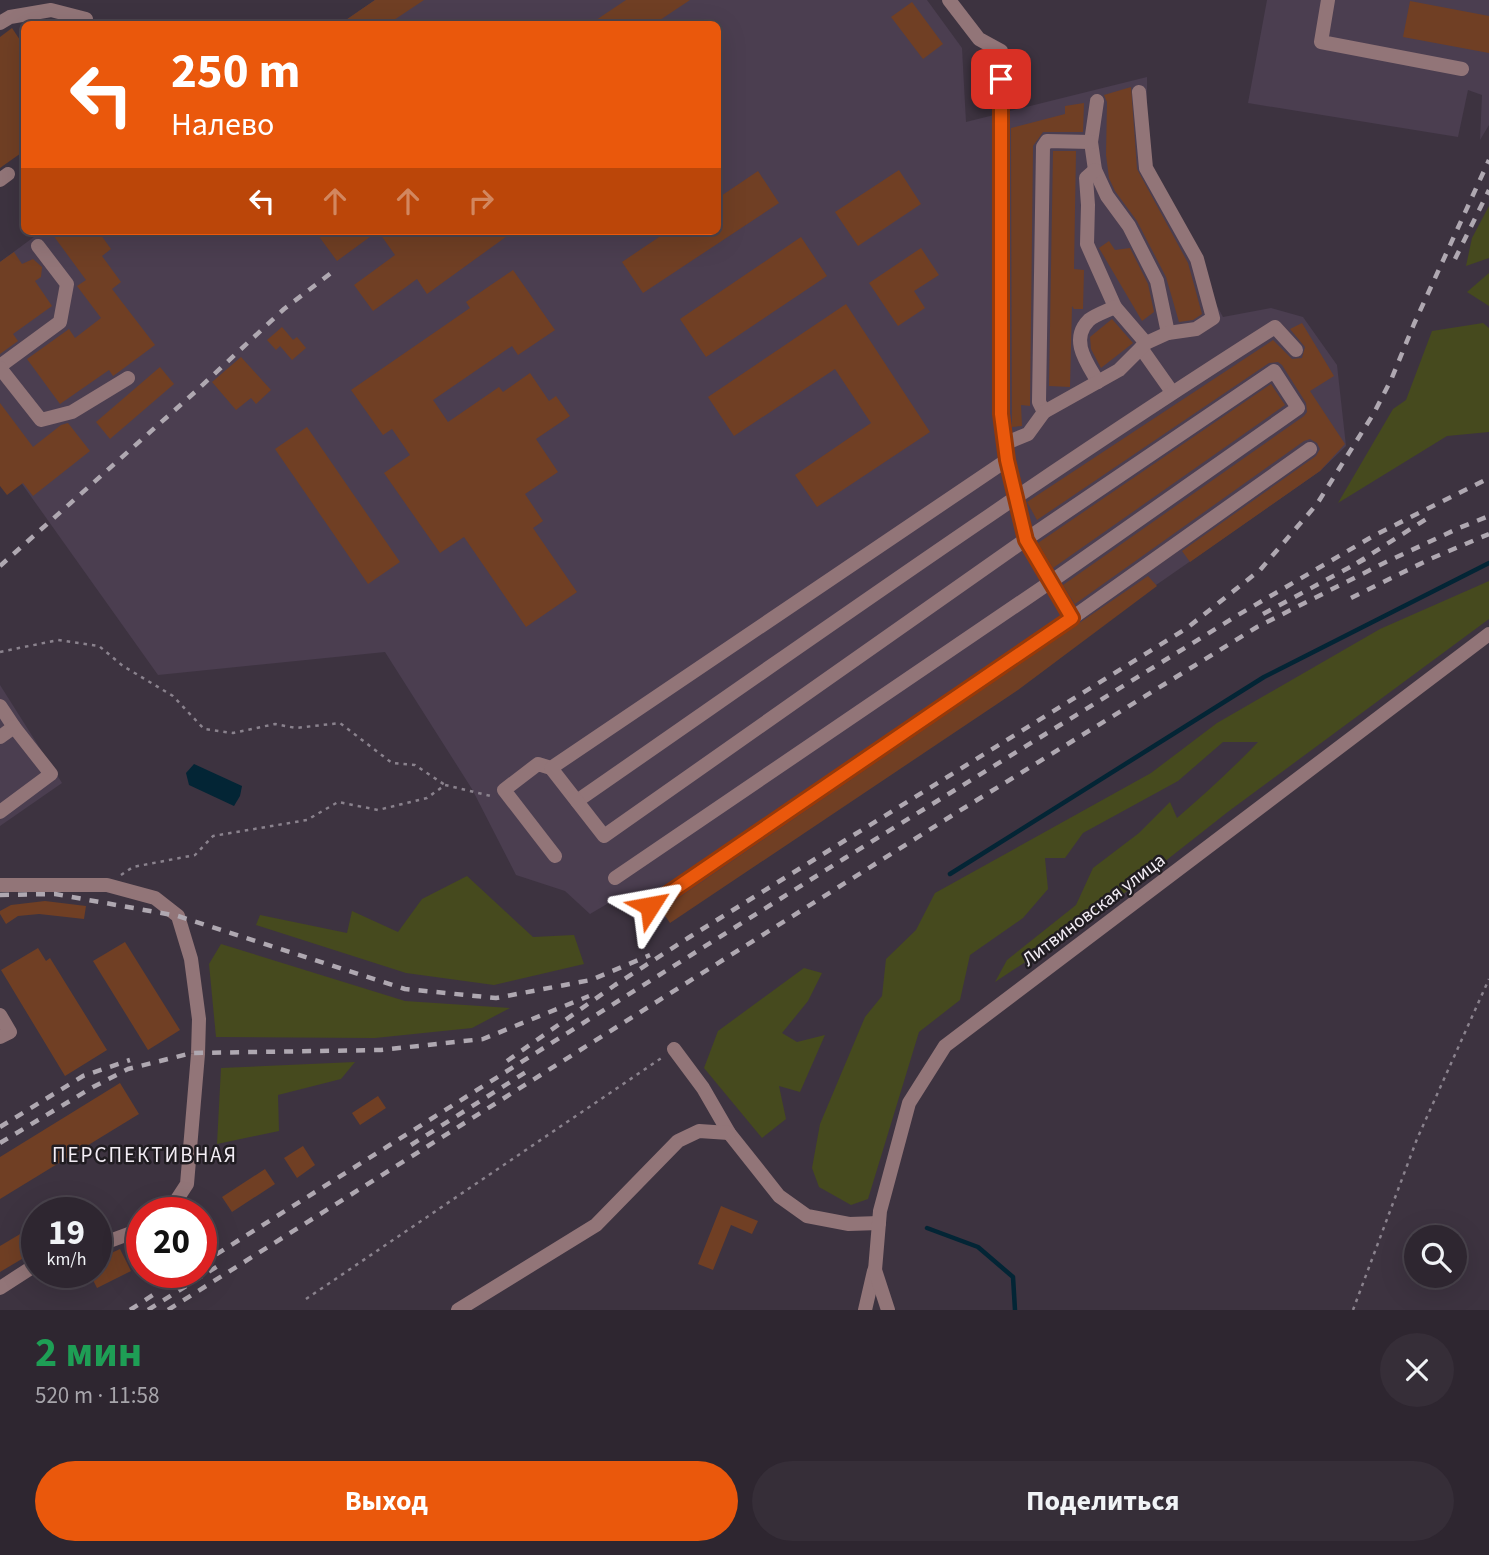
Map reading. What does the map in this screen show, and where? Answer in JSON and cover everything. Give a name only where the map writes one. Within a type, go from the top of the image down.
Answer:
[{"type":"street","points":[[1328,0],[1321,41],[1462,69]]},
{"type":"street","points":[[956,2],[979,39],[1002,51],[1001,414],[1007,460],[1026,540],[1072,618]]},
{"type":"street","points":[[0,23],[10,17],[51,10],[86,19]]},
{"type":"street","points":[[1006,443],[1028,434],[1044,412],[1119,370],[1144,345],[1168,333],[1196,329],[1213,318],[1196,259],[1146,168],[1139,92]]},
{"type":"street","points":[[1097,100],[1091,142],[1094,170],[1107,196],[1129,226],[1157,281],[1168,333]]},
{"type":"street","points":[[1044,412],[1039,402],[1043,147],[1047,141],[1091,142]]},
{"type":"street","points":[[1094,170],[1086,178],[1087,244],[1115,307],[1144,345],[1172,392]]},
{"type":"street","points":[[1088,205],[1107,196]]},
{"type":"street","points":[[38,246],[68,284],[60,322],[0,367],[41,420],[72,412],[128,378]]},
{"type":"street","points":[[1098,382],[1080,352],[1080,335],[1090,320],[1115,307]]},
{"type":"street","points":[[577,801],[1016,497],[1172,392],[1275,327],[1296,349]]},
{"type":"street","points":[[555,856],[504,790],[538,764],[551,768],[604,836],[1026,540],[1274,371],[1298,408],[1049,583],[615,878]]},
{"type":"street","points":[[650,906],[1072,618],[1310,449]]},
{"type":"street","points":[[551,768],[1007,460]]},
{"type":"street","name":"Литвиновская улица","points":[[888,1310],[875,1270],[879,1223],[909,1103],[945,1046],[1489,634]]},
{"type":"street","points":[[0,706],[51,774],[0,812]]},
{"type":"street","points":[[0,737],[14,727]]},
{"type":"street","points":[[0,886],[107,885],[155,898],[178,916],[191,959],[199,1019],[187,1184],[179,1197]]},
{"type":"street","points":[[0,1015],[10,1032],[0,1038]]},
{"type":"street","points":[[674,1049],[703,1088],[729,1133],[779,1196],[807,1216],[849,1224],[879,1223]]},
{"type":"street","points":[[458,1310],[596,1225],[678,1141],[699,1131],[729,1133]]},
{"type":"street","points":[[865,1310],[875,1270]]},
{"type":"street","points":[[0,1288],[21,1274]]},
{"type":"path","points":[[0,652],[58,640],[99,646],[123,666],[173,696],[204,729],[233,733],[275,724],[296,727],[340,723],[392,763],[415,765],[445,785],[488,797],[504,790]]},
{"type":"path","points":[[107,885],[133,867],[195,855],[213,836],[307,820],[338,802],[378,810],[426,798],[445,785]]},
{"type":"path","points":[[1353,1310],[1417,1139],[1489,979]]},
{"type":"path","points":[[306,1299],[674,1049]]},
{"type":"shaded area","points":[[375,0],[927,0],[962,48],[966,122],[1147,77],[1147,176],[1223,317],[1271,308],[1303,317],[1337,365],[1346,446],[1320,471],[1014,684],[647,930],[612,901],[590,914],[565,891],[516,875],[472,789],[385,652],[158,675],[0,453],[0,262],[37,235],[721,235],[721,21],[344,21]]},
{"type":"shaded area","points":[[1267,0],[1489,0],[1489,125],[1480,140],[1482,95],[1468,90],[1458,137],[1248,103]]},
{"type":"shaded area","points":[[0,685],[62,783],[0,826]]},
{"type":"green space","points":[[1489,206],[1489,258],[1466,266],[1472,238]]},
{"type":"green space","points":[[1489,273],[1489,306],[1467,292]]},
{"type":"green space","points":[[1483,323],[1489,328],[1489,432],[1447,436],[1338,503],[1393,409],[1406,400],[1432,331]]},
{"type":"green space","points":[[1489,581],[1489,619],[1229,811],[1098,914],[995,982],[1007,960],[1076,905],[1093,868],[1139,833],[1170,802],[1177,818],[1258,742],[1223,742],[1178,781],[1083,833],[1065,858],[1045,858],[1048,889],[1023,918],[970,955],[960,1000],[919,1032],[868,1199],[851,1205],[819,1187],[812,1168],[820,1124],[865,1017],[882,996],[886,959],[916,930],[935,893],[1151,773],[1217,723],[1380,629]]},
{"type":"green space","points":[[467,876],[533,937],[574,935],[584,964],[494,985],[406,973],[256,925],[260,915],[347,933],[352,911],[398,932],[422,899]]},
{"type":"green space","points":[[221,944],[405,1001],[510,1008],[472,1028],[375,1038],[216,1037],[209,964]]},
{"type":"green space","points":[[804,968],[822,973],[808,1001],[782,1033],[797,1042],[825,1035],[800,1092],[779,1086],[786,1119],[762,1138],[704,1068],[718,1031]]},
{"type":"green space","points":[[355,1062],[341,1079],[278,1095],[279,1131],[217,1144],[221,1068]]},
{"type":"water","points":[[194,764],[242,786],[234,806],[189,785],[186,773]]},
{"type":"building","points":[[375,0],[424,0],[392,21],[344,21]]},
{"type":"building","points":[[626,0],[690,0],[658,21],[594,21]]},
{"type":"building","points":[[1410,1],[1489,16],[1489,53],[1403,37]]},
{"type":"building","points":[[912,2],[943,44],[923,59],[891,17]]},
{"type":"building","points":[[12,28],[21,42],[21,153],[0,168],[0,37]]},
{"type":"building","points":[[1131,87],[1137,169],[1188,263],[1202,314],[1193,320],[1179,322],[1166,277],[1137,221],[1109,178],[1106,155],[1107,102],[1104,95]]},
{"type":"building","points":[[1084,103],[1083,132],[1043,132],[1033,146],[1030,406],[1021,405],[1022,426],[1012,427],[1011,128],[1065,114],[1065,106]]},
{"type":"building","points":[[1053,151],[1076,151],[1074,269],[1084,270],[1083,309],[1074,309],[1072,306],[1070,387],[1049,386]]},
{"type":"building","points":[[899,170],[921,204],[858,246],[835,212]]},
{"type":"building","points":[[758,171],[779,203],[643,293],[622,262],[662,235],[721,235],[721,196]]},
{"type":"building","points":[[53,235],[101,235],[111,249],[102,256],[121,282],[112,289],[155,345],[113,376],[109,370],[60,404],[27,359],[69,329],[75,338],[101,318],[77,286],[86,280]]},
{"type":"building","points":[[318,235],[373,235],[337,261]]},
{"type":"building","points":[[381,235],[508,235],[427,294],[417,279],[373,311],[354,285],[395,255]]},
{"type":"building","points":[[801,237],[827,276],[706,357],[680,319]]},
{"type":"building","points":[[1109,241],[1115,250],[1130,248],[1148,284],[1154,312],[1142,321],[1099,248]]},
{"type":"building","points":[[921,248],[939,275],[914,291],[925,308],[898,326],[869,283]]},
{"type":"building","points":[[14,252],[22,264],[33,259],[42,267],[41,277],[35,281],[52,306],[13,334],[18,341],[0,354],[0,262]]},
{"type":"building","points":[[513,270],[555,330],[518,355],[512,346],[433,400],[448,422],[499,387],[503,392],[530,373],[549,401],[556,396],[570,416],[536,439],[558,472],[525,494],[543,521],[533,528],[577,592],[526,627],[464,537],[440,553],[384,473],[410,455],[392,429],[383,435],[351,390],[470,308],[466,302]]},
{"type":"building","points":[[846,304],[930,432],[817,507],[795,475],[871,423],[835,369],[734,436],[708,397]]},
{"type":"building","points":[[1112,319],[1133,343],[1101,368],[1091,349],[1090,337]]},
{"type":"building","points":[[1302,323],[1334,376],[1310,391],[1345,444],[1320,471],[1190,562],[1182,551],[1316,456],[1320,449],[1317,443],[1310,439],[1304,441],[1075,604],[1063,585],[1304,416],[1307,412],[1306,403],[1282,365],[1278,362],[1269,363],[1037,520],[1027,502],[1273,340],[1292,359],[1302,358],[1305,347],[1290,329]]},
{"type":"building","points":[[282,327],[293,340],[297,337],[306,348],[292,360],[280,346],[276,350],[267,340]]},
{"type":"building","points":[[241,357],[271,390],[256,404],[251,398],[236,410],[212,382]]},
{"type":"building","points":[[160,367],[174,384],[110,439],[96,422]]},
{"type":"building","points":[[1271,384],[1285,405],[1053,568],[1038,543]]},
{"type":"building","points":[[0,403],[33,447],[61,425],[68,423],[90,451],[33,496],[23,483],[7,495],[0,486]]},
{"type":"building","points":[[307,427],[400,562],[368,584],[275,449]]},
{"type":"building","points":[[1148,576],[1157,586],[1018,690],[670,923],[661,910]]},
{"type":"building","points":[[45,901],[86,906],[84,919],[39,914],[18,916],[6,924],[0,914],[0,911],[11,905]]},
{"type":"building","points":[[125,942],[180,1030],[148,1050],[93,961]]},
{"type":"building","points":[[38,948],[46,961],[50,958],[107,1050],[65,1076],[1,970]]},
{"type":"building","points":[[120,1083],[139,1114],[0,1199],[0,1157]]},
{"type":"building","points":[[378,1096],[386,1108],[360,1125],[352,1113]]},
{"type":"building","points":[[303,1146],[315,1165],[297,1178],[284,1158]]},
{"type":"building","points":[[265,1169],[275,1184],[232,1212],[222,1197]]},
{"type":"building","points":[[721,1206],[758,1221],[752,1234],[731,1225],[713,1270],[698,1264]]},
{"type":"building","points":[[21,1234],[21,1260],[0,1272],[0,1246]]},
{"type":"building","points":[[120,1249],[126,1261],[126,1274],[112,1280],[112,1253]]},
{"type":"waterway","points":[[950,874],[1264,677],[1489,563]]},
{"type":"waterway","points":[[927,1228],[978,1247],[1013,1277],[1015,1310]]},
{"type":"railway","points":[[507,1061],[615,985],[688,938],[1187,628],[1260,570],[1317,504],[1374,413],[1489,160]]},
{"type":"railway","points":[[1455,259],[1489,190]]},
{"type":"railway","points":[[0,566],[284,309],[335,270]]},
{"type":"railway","points":[[217,1254],[845,858],[1238,615],[1375,535],[1489,478]]},
{"type":"railway","points":[[1357,563],[1431,516]]},
{"type":"railway","points":[[168,1310],[956,813],[1257,627],[1386,562],[1489,516]]},
{"type":"railway","points":[[1351,598],[1430,559],[1489,534]]},
{"type":"railway","points":[[1263,614],[1365,559]]},
{"type":"railway","points":[[0,895],[55,894],[178,916],[405,989],[496,998],[591,980],[650,955]]},
{"type":"railway","points":[[0,1143],[128,1069],[192,1053],[381,1050],[483,1039],[589,996]]},
{"type":"railway","points":[[0,1127],[83,1076],[130,1060]]},
{"type":"railway","points":[[411,1145],[526,1072]]},
{"type":"railway","points":[[148,1310],[221,1264]]},
{"type":"railway","points":[[130,1310],[156,1293]]},
{"type":"district","name":"ПЕРСПЕКТИВНАЯ","points":[[145,1155]]},
{"type":"route","points":[[650,906],[1072,618],[1026,540],[1007,460],[1001,414],[1001,79]]}]
